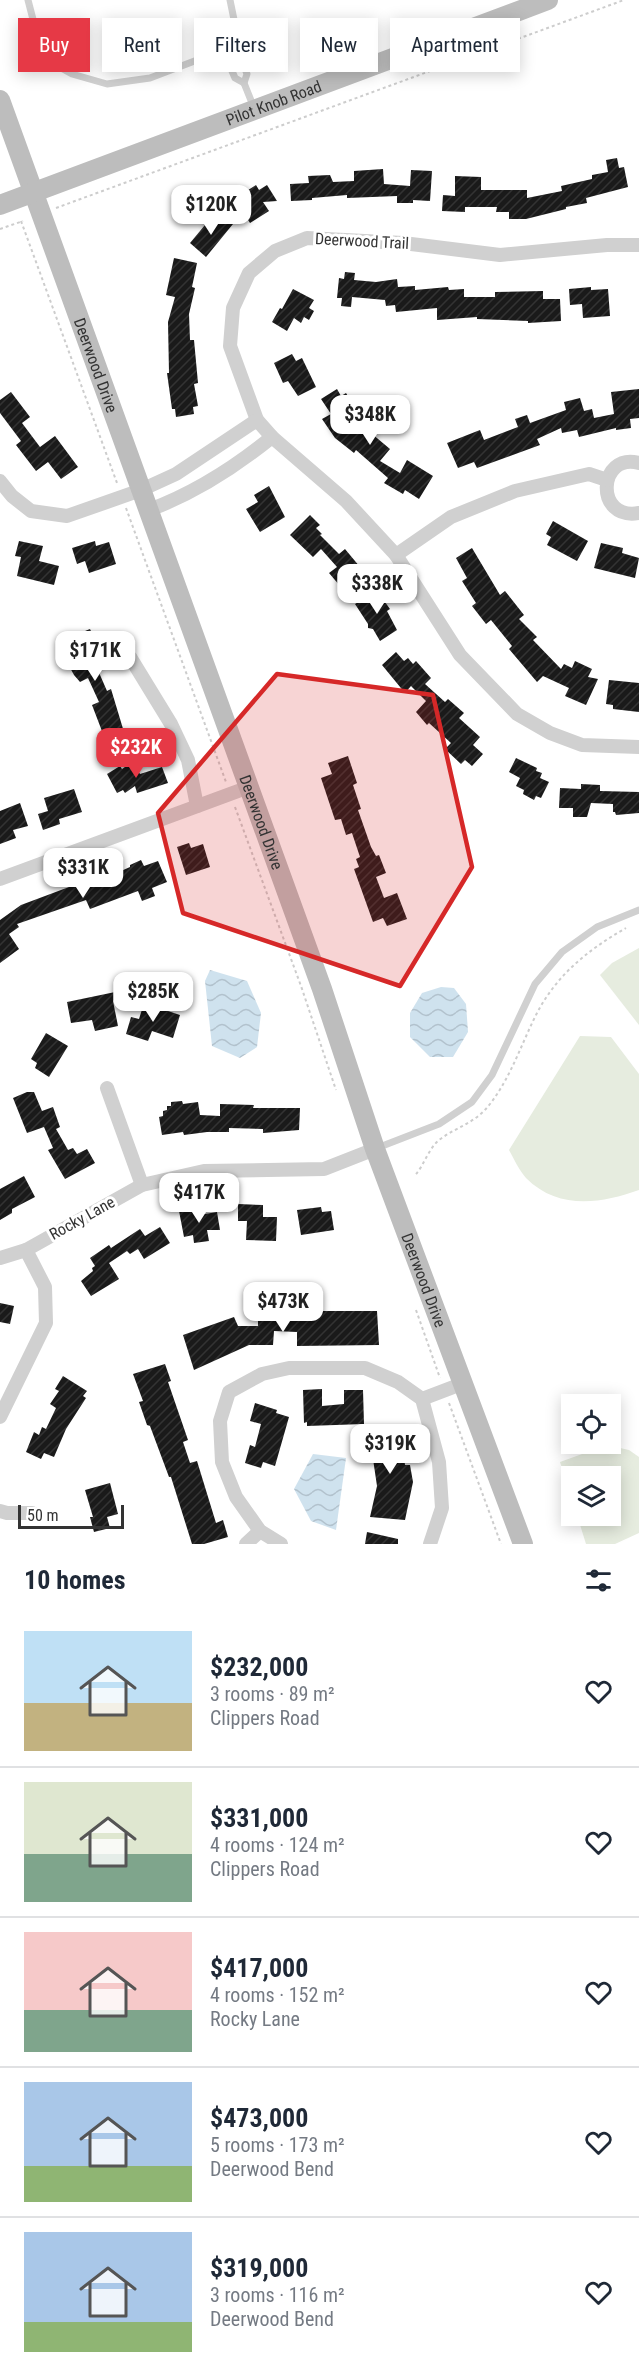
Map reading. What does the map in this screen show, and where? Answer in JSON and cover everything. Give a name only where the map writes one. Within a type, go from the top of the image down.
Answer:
[{"type":"street","name":"Pilot Knob Road","points":[[0,204],[548,0]]},
{"type":"street","name":"Deerwood Drive","points":[[0,100],[322,989],[375,1149],[523,1544]]},
{"type":"street","name":"Deerwood Trail","points":[[639,245],[607,245],[500,255],[403,243],[307,238],[275,251],[249,273],[232,308],[230,346],[257,420],[272,437],[346,501],[396,555],[460,655],[517,714],[550,733],[582,745],[639,747]]},
{"type":"street","points":[[0,481],[12,496],[31,511],[68,516],[141,490],[176,474],[257,420]]},
{"type":"street","points":[[149,510],[185,495],[235,467],[272,437]]},
{"type":"street","points":[[639,463],[625,462],[617,466],[607,480],[606,488],[611,504],[625,513],[639,513]]},
{"type":"street","points":[[396,555],[452,517],[515,491],[589,474],[607,480]]},
{"type":"street","points":[[130,657],[171,724],[188,760],[197,806]]},
{"type":"street","points":[[0,879],[249,787]]},
{"type":"street","points":[[107,1088],[142,1185]]},
{"type":"street","name":"Rocky Lane","points":[[0,1258],[26,1250],[142,1185],[204,1171],[324,1169],[375,1149]]},
{"type":"street","points":[[0,1417],[46,1323],[45,1287],[26,1250]]},
{"type":"street","points":[[281,1544],[260,1530],[236,1497],[222,1462],[220,1421],[229,1392],[262,1374],[289,1368],[365,1368],[398,1382],[422,1399],[439,1462],[442,1508],[430,1544]]},
{"type":"street","points":[[422,1399],[464,1383]]},
{"type":"street","points":[[0,1511],[32,1514]]},
{"type":"street","points":[[246,1544],[260,1530]]},
{"type":"lane","points":[[28,0],[43,58],[72,74],[106,84],[150,78],[194,61]]},
{"type":"lane","points":[[230,0],[234,18]]},
{"type":"lane","points":[[232,72],[235,78],[244,83],[255,110]]},
{"type":"lane","points":[[244,83],[246,72]]},
{"type":"lane","points":[[375,1149],[439,1124],[472,1102],[492,1075],[535,984],[562,952],[597,927],[639,910]]},
{"type":"path","points":[[0,229],[624,0]]},
{"type":"path","points":[[21,221],[301,986],[339,1099]]},
{"type":"path","points":[[416,1174],[437,1142],[473,1122],[489,1107],[514,1065],[544,1001],[566,970],[608,939],[633,925]]},
{"type":"path","points":[[413,1302],[501,1544]]},
{"type":"highlighted area","points":[[277,674],[433,695],[472,867],[400,986],[183,913],[158,813]]},
{"type":"shaded area","points":[[639,948],[639,1025],[600,975],[612,963]]},
{"type":"shaded area","points":[[580,1036],[611,1037],[639,1074],[639,1190],[595,1201],[566,1200],[538,1188],[523,1175],[509,1150]]},
{"type":"shaded area","points":[[621,1448],[629,1450],[639,1457],[639,1533],[615,1544],[586,1544],[580,1526],[621,1526],[621,1466],[561,1466],[560,1462],[582,1454],[621,1454]]},
{"type":"water","points":[[210,970],[247,981],[261,1013],[257,1047],[240,1058],[212,1046],[205,981]]},
{"type":"water","points":[[441,987],[454,988],[466,1004],[468,1032],[453,1057],[430,1057],[410,1037],[410,1013],[422,993]]},
{"type":"water","points":[[313,1454],[346,1458],[336,1530],[311,1521],[294,1489]]},
{"type":"building","points":[[617,158],[619,168],[624,167],[628,187],[586,198],[587,203],[526,219],[509,219],[509,212],[496,212],[497,207],[465,207],[465,212],[442,211],[443,195],[455,196],[455,176],[481,177],[481,190],[527,190],[527,198],[562,191],[561,186],[592,179],[592,175],[608,172],[606,160]]},
{"type":"building","points":[[383,169],[384,184],[410,186],[411,170],[432,171],[430,201],[413,200],[413,203],[397,203],[397,196],[347,198],[347,195],[291,201],[290,184],[309,183],[308,176],[330,175],[333,182],[354,181],[354,171]]},
{"type":"building","points":[[256,185],[259,190],[267,185],[277,201],[263,202],[269,211],[250,223],[238,204],[245,199],[242,194]]},
{"type":"building","points":[[222,215],[233,224],[206,257],[190,243],[205,225],[209,229]]},
{"type":"building","points":[[174,258],[197,263],[192,287],[195,288],[189,314],[190,340],[194,340],[198,383],[194,384],[198,406],[193,407],[194,414],[176,417],[175,409],[172,409],[167,373],[169,373],[168,322],[175,297],[166,295]]},
{"type":"building","points":[[345,272],[355,273],[354,280],[376,282],[397,279],[398,287],[415,286],[415,290],[448,287],[449,290],[464,289],[464,297],[495,297],[495,292],[543,291],[543,299],[560,299],[561,321],[528,323],[528,321],[477,319],[477,317],[437,320],[437,308],[396,312],[395,305],[386,306],[385,300],[352,297],[351,307],[341,306],[342,298],[337,298],[339,278],[344,279]]},
{"type":"building","points":[[591,287],[591,290],[608,289],[610,316],[583,318],[582,304],[570,305],[569,289]]},
{"type":"building","points":[[293,289],[314,300],[309,308],[314,311],[309,320],[304,317],[301,323],[294,318],[287,331],[272,322]]},
{"type":"building","points":[[292,354],[296,361],[302,358],[316,387],[298,396],[288,381],[283,383],[274,363]]},
{"type":"building","points":[[337,389],[341,396],[346,393],[359,414],[353,418],[390,449],[380,461],[400,473],[407,460],[433,476],[419,499],[405,490],[403,494],[384,483],[388,478],[356,450],[354,453],[335,438],[322,419],[331,414],[321,399]]},
{"type":"building","points":[[639,389],[639,418],[630,419],[631,428],[616,430],[616,428],[579,437],[577,430],[562,433],[561,428],[537,439],[540,445],[477,468],[474,462],[458,468],[447,443],[480,430],[484,440],[518,427],[515,419],[527,415],[530,423],[566,410],[564,402],[580,398],[584,411],[592,409],[594,418],[614,414],[611,392]]},
{"type":"building","points":[[11,392],[30,417],[22,423],[40,447],[55,436],[78,467],[61,479],[48,462],[36,471],[16,445],[21,441],[0,413],[0,400]]},
{"type":"building","points":[[269,486],[285,517],[260,532],[246,509],[258,502],[254,495]]},
{"type":"building","points":[[310,515],[320,525],[316,528],[322,534],[320,535],[339,554],[345,549],[360,567],[356,570],[362,578],[346,593],[329,573],[337,567],[321,549],[313,557],[290,535]]},
{"type":"building","points":[[553,521],[588,541],[577,561],[547,545],[551,537],[546,534]]},
{"type":"building","points":[[19,541],[43,546],[39,561],[59,566],[54,585],[17,576],[21,557],[15,556]]},
{"type":"building","points":[[95,541],[96,546],[109,542],[116,564],[89,573],[85,561],[77,564],[72,548]]},
{"type":"building","points":[[601,543],[623,548],[622,553],[639,558],[635,578],[594,568]]},
{"type":"building","points":[[472,548],[500,595],[505,591],[524,615],[519,619],[537,637],[533,640],[561,669],[564,664],[572,668],[575,661],[592,669],[588,677],[598,679],[586,705],[565,696],[569,688],[543,676],[537,682],[509,649],[512,646],[491,620],[486,624],[472,606],[476,603],[462,581],[467,578],[456,558]]},
{"type":"building","points":[[377,591],[390,609],[387,611],[397,630],[380,641],[373,629],[368,628],[368,624],[355,604]]},
{"type":"building","points":[[90,629],[100,650],[94,653],[100,666],[97,668],[107,691],[111,689],[124,732],[105,739],[92,705],[99,702],[88,678],[80,682],[74,675],[68,664],[71,662],[65,648],[79,642],[75,635]]},
{"type":"building","points":[[396,652],[404,661],[408,658],[413,664],[416,661],[431,678],[425,684],[445,702],[448,699],[464,713],[459,718],[480,737],[473,745],[483,754],[472,766],[465,760],[461,764],[445,749],[451,743],[429,723],[427,725],[416,712],[426,701],[411,686],[405,693],[382,665]]},
{"type":"building","points":[[609,680],[639,683],[639,712],[613,709],[613,705],[606,704]]},
{"type":"building","points":[[348,756],[357,783],[353,785],[361,809],[358,810],[371,847],[376,856],[379,855],[386,873],[376,877],[384,898],[397,893],[407,919],[387,926],[383,918],[373,922],[354,869],[359,867],[356,859],[360,857],[352,833],[346,835],[341,819],[335,820],[321,778],[332,774],[328,763]]},
{"type":"building","points":[[516,758],[537,768],[536,771],[542,773],[540,778],[549,782],[541,798],[536,796],[534,800],[523,794],[524,790],[516,786],[520,778],[509,772]]},
{"type":"building","points":[[132,762],[140,774],[162,767],[168,783],[137,793],[135,786],[125,793],[123,790],[117,793],[107,774],[120,766],[122,769]]},
{"type":"building","points":[[581,784],[600,785],[600,791],[639,792],[639,813],[616,815],[613,812],[613,804],[591,803],[587,817],[573,817],[573,808],[559,808],[560,788],[581,789]]},
{"type":"building","points":[[74,789],[82,812],[59,819],[60,824],[43,830],[38,814],[48,811],[44,798]]},
{"type":"building","points":[[20,803],[28,826],[13,830],[16,838],[0,844],[0,811]]},
{"type":"building","points":[[189,843],[191,848],[203,844],[210,867],[186,875],[177,847]]},
{"type":"building","points":[[141,860],[144,866],[158,861],[167,882],[152,888],[155,896],[142,901],[138,891],[90,909],[86,900],[17,924],[19,927],[9,934],[19,949],[0,963],[0,920],[21,905],[93,878],[95,884],[122,874],[121,871]]},
{"type":"building","points":[[120,991],[113,1001],[118,1026],[95,1031],[92,1020],[71,1023],[67,1002]]},
{"type":"building","points":[[144,1003],[180,1015],[173,1038],[152,1031],[148,1041],[126,1034],[131,1017],[139,1019]]},
{"type":"building","points":[[46,1033],[68,1046],[49,1077],[35,1068],[37,1063],[31,1059]]},
{"type":"building","points":[[27,1092],[34,1092],[42,1111],[53,1107],[60,1127],[56,1129],[68,1150],[73,1148],[77,1154],[87,1149],[95,1163],[65,1179],[48,1150],[53,1148],[44,1127],[27,1133],[13,1098]]},
{"type":"building","points":[[182,1101],[183,1104],[198,1102],[200,1115],[220,1116],[220,1104],[254,1105],[253,1108],[300,1108],[299,1130],[263,1133],[263,1129],[229,1128],[229,1132],[184,1135],[183,1132],[162,1135],[159,1117],[163,1116],[163,1111],[167,1110],[167,1106],[171,1106],[171,1102]]},
{"type":"building","points":[[24,1176],[35,1197],[12,1209],[12,1213],[0,1220],[0,1189]]},
{"type":"building","points":[[238,1204],[263,1205],[263,1217],[277,1217],[276,1241],[246,1240],[247,1221],[238,1221]]},
{"type":"building","points":[[321,1207],[322,1212],[331,1211],[334,1230],[301,1235],[297,1210]]},
{"type":"building","points":[[195,1208],[195,1210],[204,1209],[205,1214],[217,1212],[220,1230],[207,1230],[209,1241],[194,1243],[193,1235],[184,1237],[179,1211]]},
{"type":"building","points":[[160,1227],[170,1243],[144,1259],[138,1249],[130,1254],[127,1251],[109,1263],[119,1279],[91,1296],[81,1281],[93,1271],[92,1268],[95,1266],[90,1258],[109,1245],[111,1248],[140,1229],[145,1236]]},
{"type":"building","points":[[0,1303],[14,1306],[10,1324],[0,1322]]},
{"type":"building","points":[[258,1311],[377,1311],[379,1345],[297,1346],[297,1332],[274,1331],[273,1345],[249,1345],[194,1370],[183,1335],[234,1317],[238,1326],[258,1326]]},
{"type":"building","points":[[165,1364],[171,1381],[168,1382],[188,1440],[183,1442],[190,1463],[197,1461],[216,1523],[223,1520],[228,1537],[204,1544],[192,1544],[171,1477],[169,1477],[139,1402],[143,1401],[133,1374]]},
{"type":"building","points":[[63,1376],[87,1391],[83,1396],[86,1398],[66,1429],[54,1457],[44,1453],[41,1459],[26,1452],[34,1432],[39,1435],[42,1427],[46,1429],[56,1408],[50,1404],[59,1391],[55,1389]]},
{"type":"building","points":[[322,1389],[322,1406],[344,1404],[344,1390],[363,1390],[364,1424],[307,1426],[307,1422],[304,1423],[303,1390]]},
{"type":"building","points":[[255,1403],[277,1410],[276,1413],[289,1417],[275,1466],[263,1462],[261,1468],[245,1463],[250,1445],[255,1447],[261,1424],[250,1421]]},
{"type":"building","points":[[400,1425],[405,1465],[410,1465],[413,1482],[405,1520],[370,1517],[377,1486],[369,1432]]},
{"type":"building","points":[[110,1483],[118,1514],[107,1517],[110,1528],[94,1532],[90,1517],[93,1517],[85,1490]]},
{"type":"building","points":[[367,1532],[398,1539],[398,1544],[365,1544]]}]
